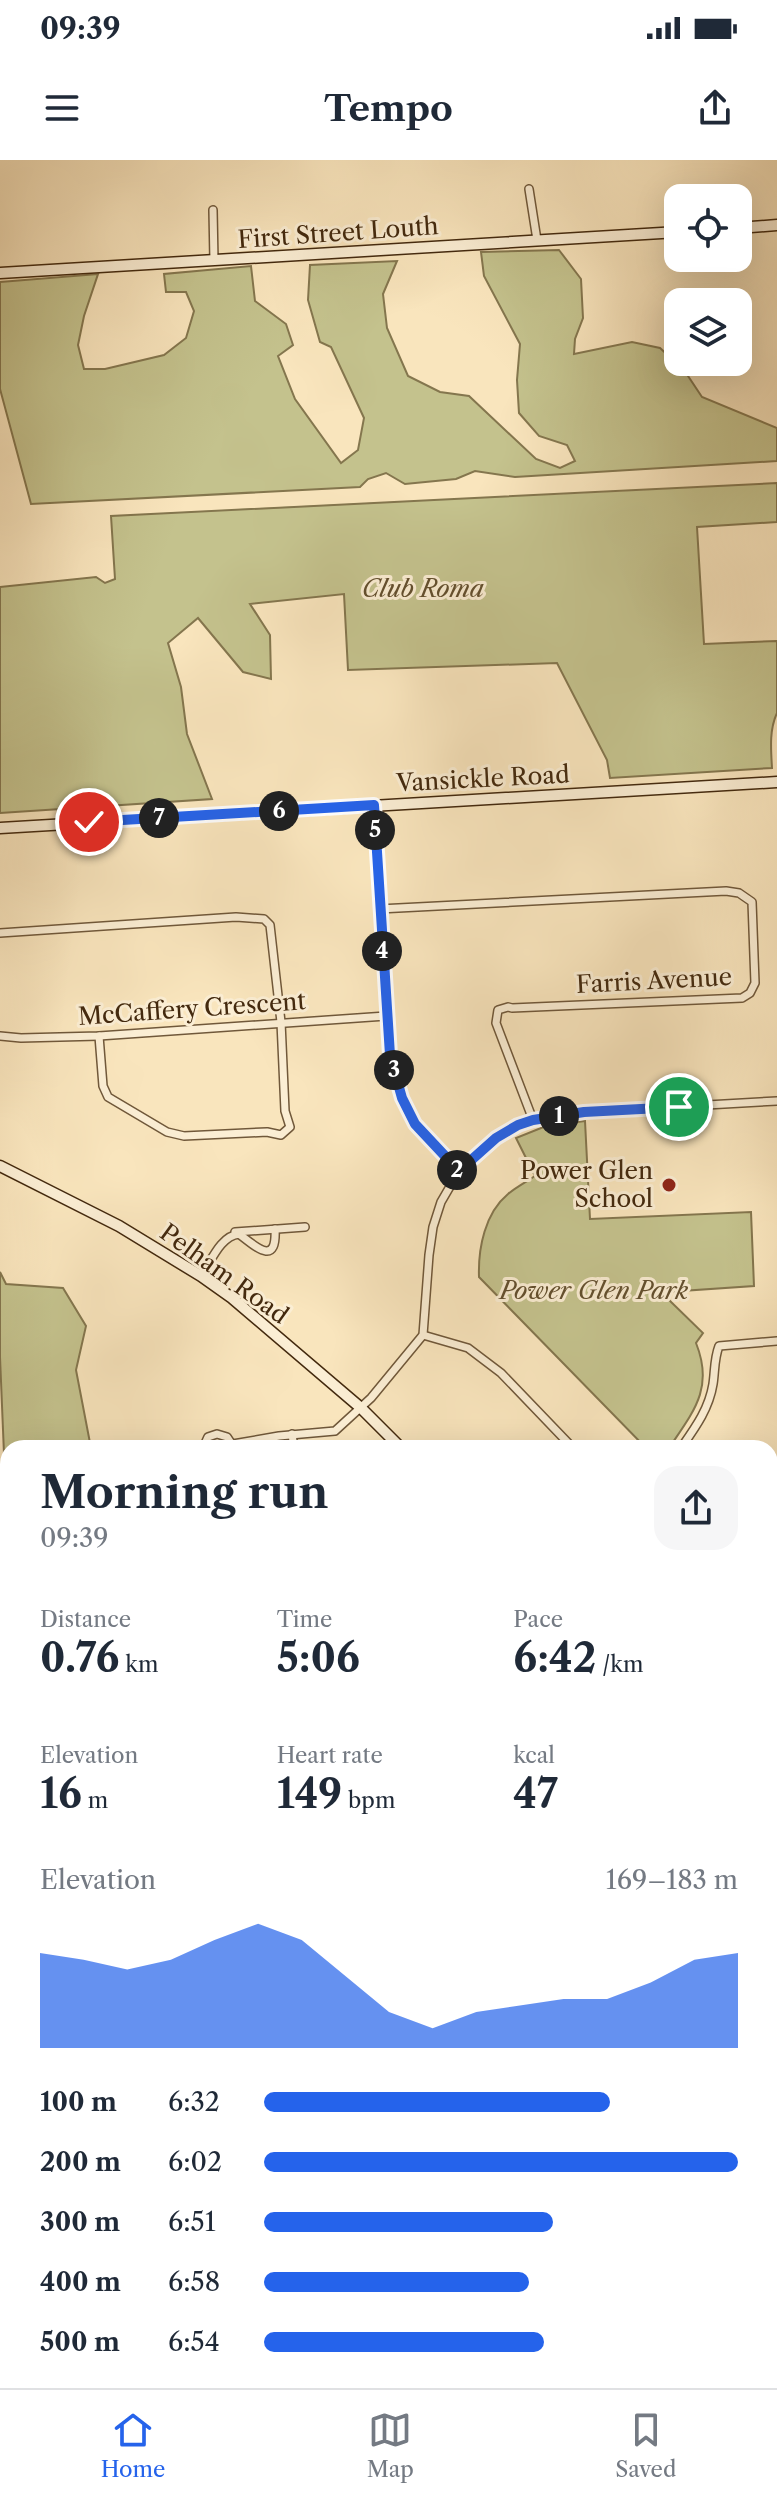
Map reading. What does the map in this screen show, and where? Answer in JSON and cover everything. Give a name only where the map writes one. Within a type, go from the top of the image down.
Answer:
[{"type":"street","points":[[529,189],[537,240]]},
{"type":"street","points":[[213,210],[214,261]]},
{"type":"street","points":[[752,227],[777,225]]},
{"type":"street","name":"First Street Louth","points":[[0,273],[664,233]]},
{"type":"street","name":"Vansickle Road","points":[[0,828],[777,782]]},
{"type":"street","points":[[374,805],[390,1055],[402,1098],[415,1124],[459,1171]]},
{"type":"street","name":"Farris Avenue","points":[[379,909],[726,891],[739,893],[752,902],[755,983],[750,993],[742,998],[508,1007],[498,1010],[496,1023],[533,1120]]},
{"type":"street","points":[[0,933],[236,917],[264,919],[270,925],[281,1022],[285,1111],[291,1123],[289,1130],[281,1135],[267,1132],[184,1136],[164,1130],[108,1097],[102,1082],[99,1036]]},
{"type":"street","name":"McCaffery Crescent","points":[[0,1036],[99,1036],[386,1016]]},
{"type":"street","points":[[262,1440],[335,1431],[361,1408],[423,1335],[429,1255],[441,1202],[459,1171],[496,1138],[533,1120],[590,1112],[777,1101]]},
{"type":"street","name":"Pelham Road","points":[[0,1166],[119,1226],[201,1276],[232,1298],[361,1408],[393,1440]]},
{"type":"street","points":[[227,1238],[238,1231],[305,1227]]},
{"type":"street","points":[[201,1276],[233,1234],[239,1234],[260,1250],[267,1251],[275,1245],[275,1229]]},
{"type":"street","points":[[423,1335],[468,1348],[501,1373],[565,1440]]},
{"type":"street","points":[[686,1440],[704,1414],[713,1385],[714,1358],[719,1346],[777,1341]]},
{"type":"street","points":[[207,1440],[217,1434],[229,1440]]},
{"type":"street","points":[[292,1434],[293,1440]]},
{"type":"green space","points":[[559,250],[581,279],[583,318],[575,339],[574,354],[632,342],[660,348],[664,352],[664,376],[688,376],[702,397],[777,428],[777,461],[515,477],[475,471],[456,479],[405,484],[386,473],[368,479],[360,487],[31,504],[0,389],[0,282],[98,274],[78,345],[84,369],[105,369],[164,355],[186,338],[194,311],[186,292],[166,292],[164,274],[251,266],[255,301],[286,324],[293,345],[278,356],[295,399],[341,463],[358,450],[364,418],[331,347],[320,342],[308,300],[310,265],[397,261],[383,294],[387,328],[408,376],[440,392],[469,396],[536,459],[560,468],[575,461],[567,445],[539,436],[519,413],[517,380],[520,344],[484,276],[481,252]]},
{"type":"green space","name":"Club Roma","points":[[777,483],[777,522],[697,527],[704,644],[777,641],[777,713],[772,733],[772,768],[610,778],[607,760],[557,663],[348,670],[344,594],[250,604],[270,635],[271,679],[243,672],[198,618],[168,643],[181,687],[187,734],[212,799],[0,813],[0,587],[96,577],[105,583],[115,579],[111,516]]},
{"type":"green space","name":"Power Glen Park","points":[[585,1121],[590,1219],[751,1212],[754,1286],[667,1292],[668,1299],[703,1333],[696,1343],[703,1373],[699,1398],[674,1440],[638,1440],[479,1277],[480,1254],[488,1221],[508,1194],[535,1176],[516,1138],[546,1126]]},
{"type":"green space","points":[[0,1272],[6,1284],[63,1288],[86,1326],[76,1370],[89,1440],[3,1440]]},
{"type":"place","name":"Power Glen School","points":[[669,1185]]},
{"type":"route","points":[[89,822],[374,805],[390,1055],[402,1098],[415,1124],[459,1171],[496,1138],[533,1120],[584,1112],[679,1107]]}]
